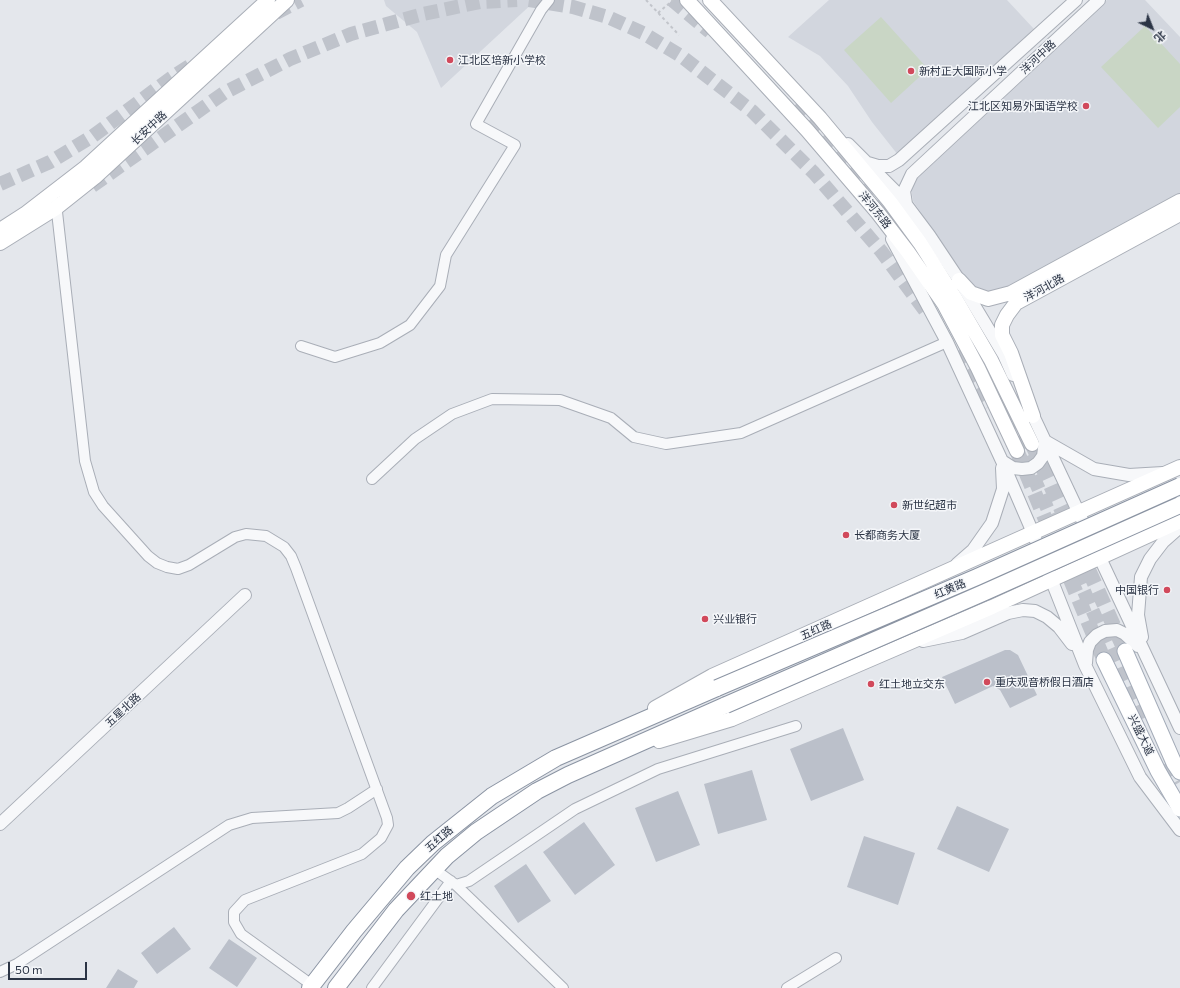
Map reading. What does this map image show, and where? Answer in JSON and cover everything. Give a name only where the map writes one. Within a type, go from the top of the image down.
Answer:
[{"type":"highway","name":"红黄路","points":[[718,688],[976,577],[1180,486]]},
{"type":"highway","name":"红黄路","points":[[726,705],[991,590],[1180,505]]},
{"type":"highway","name":"五红路","points":[[311,987],[381,898],[407,868],[433,843],[492,796],[556,758],[718,688]]},
{"type":"highway","name":"五红路","points":[[336,988],[396,910],[434,869],[476,832],[508,809],[568,775],[726,705]]},
{"type":"main road","name":"长安中路","points":[[0,230],[54,193],[86,167],[268,0]]},
{"type":"main road","name":"长安中路","points":[[0,243],[56,208],[95,178],[287,0]]},
{"type":"main road","name":"洋河东路","points":[[687,0],[807,130],[878,213],[908,252],[944,304],[978,368],[1017,451]]},
{"type":"main road","name":"洋河东路","points":[[710,0],[820,118],[890,202],[924,250],[991,360],[1038,443]]},
{"type":"main road","name":"洋河北路","points":[[959,280],[971,293],[988,299],[1011,293],[1180,200]]},
{"type":"main road","name":"洋河北路","points":[[1033,416],[1011,353],[1002,335],[1002,325],[1007,315],[1016,303],[1180,214]]},
{"type":"main road","name":"五红路","points":[[605,737],[712,676],[1174,470]]},
{"type":"main road","points":[[1174,470],[1156,486],[1154,495],[1157,506],[1164,515],[1175,518],[1180,517]]},
{"type":"main road","name":"五红路","points":[[614,754],[732,719],[1051,581],[1180,521]]},
{"type":"main road","points":[[950,570],[960,574],[973,588],[975,605],[970,616]]},
{"type":"main road","name":"兴盛大道","points":[[1125,651],[1174,763],[1180,772]]},
{"type":"main road","name":"兴盛大道","points":[[1104,660],[1158,771],[1180,809]]},
{"type":"street","points":[[301,346],[335,357],[380,343],[410,325],[440,286],[446,255],[515,145],[476,124],[541,10],[549,0]]},
{"type":"street","name":"洋河中路","points":[[868,163],[878,166],[889,166],[899,160],[1076,0]]},
{"type":"street","name":"洋河中路","points":[[906,204],[904,191],[912,174],[1099,0]]},
{"type":"street","points":[[820,118],[868,163],[906,204],[959,280],[1004,355],[1033,416],[1038,443],[1043,456],[1032,468],[1013,468],[1002,461]]},
{"type":"street","points":[[54,193],[85,460],[94,492],[103,506],[148,556],[157,563],[167,567],[178,569],[189,565],[235,537],[246,534],[266,536],[284,547],[291,556],[296,568],[387,818],[388,825],[385,832],[375,844],[362,854],[244,900],[234,912],[234,922],[241,934],[311,987]]},
{"type":"street","points":[[878,213],[947,342],[1002,461],[1033,533],[1086,665],[1140,777],[1180,830]]},
{"type":"street","points":[[372,479],[415,439],[452,414],[492,399],[560,400],[611,418],[634,437],[666,444],[741,433],[947,342]]},
{"type":"street","points":[[1038,443],[1106,472],[1129,475],[1174,470]]},
{"type":"street","points":[[1038,443],[1078,512],[1180,728]]},
{"type":"street","points":[[950,570],[973,550],[992,523],[1003,489],[1002,461]]},
{"type":"street","points":[[1144,652],[1138,614],[1141,577],[1150,559],[1163,542],[1180,527]]},
{"type":"street","name":"五星北路","points":[[0,824],[245,595]]},
{"type":"street","points":[[903,645],[962,633],[1008,613],[1023,610],[1035,611],[1047,617],[1059,627],[1086,665]]},
{"type":"street","points":[[1086,665],[1087,650],[1090,642],[1096,635],[1105,631],[1117,630],[1126,634],[1144,652]]},
{"type":"street","points":[[372,988],[454,883],[469,881],[575,809],[658,769],[796,726]]},
{"type":"street","points":[[0,972],[17,964],[229,825],[252,818],[338,813],[376,789]]},
{"type":"street","points":[[434,869],[454,883],[563,988]]},
{"type":"street","points":[[788,988],[836,958]]},
{"type":"path","points":[[646,0],[679,35]]},
{"type":"path","points":[[658,14],[673,0]]},
{"type":"shaded area","name":"江北区培新小学校","points":[[384,0],[536,0],[441,88],[417,32],[386,6]]},
{"type":"shaded area","name":"新村正大国际小学","points":[[829,0],[1007,0],[1034,29],[898,155],[872,122],[848,86],[820,56],[788,37]]},
{"type":"shaded area","name":"江北区知易外国语学校","points":[[1107,0],[1145,0],[1180,37],[1180,194],[1007,290],[988,295],[970,284],[913,201],[911,187],[916,176]]},
{"type":"green space","points":[[881,17],[928,69],[891,103],[844,50]]},
{"type":"green space","points":[[1145,26],[1180,64],[1180,107],[1158,128],[1101,67]]},
{"type":"building","name":"重庆观音桥假日酒店","points":[[1005,650],[1010,650],[1018,655],[1037,695],[1010,708],[1000,690],[993,686],[955,704],[942,677]]},
{"type":"building","points":[[843,728],[864,780],[811,801],[790,749]]},
{"type":"building","points":[[752,770],[767,820],[718,834],[704,784]]},
{"type":"building","points":[[678,791],[700,845],[656,862],[635,808]]},
{"type":"building","points":[[957,806],[1009,829],[989,872],[937,849]]},
{"type":"building","points":[[584,822],[615,865],[575,895],[543,852]]},
{"type":"building","points":[[864,836],[915,853],[898,905],[847,887]]},
{"type":"building","points":[[526,864],[551,901],[518,923],[494,886]]},
{"type":"building","points":[[174,927],[191,949],[157,974],[141,953]]},
{"type":"building","points":[[229,939],[257,958],[237,987],[209,968]]},
{"type":"building","points":[[118,969],[138,981],[134,988],[106,988]]},
{"type":"tunnel","points":[[276,13],[301,0]]},
{"type":"tunnel","points":[[92,186],[224,93],[290,59],[351,34],[423,14],[480,2],[517,0]]},
{"type":"tunnel","points":[[529,0],[573,7],[608,17],[643,33],[681,56],[752,111],[814,173],[881,251],[929,316]]},
{"type":"tunnel","points":[[672,0],[710,32]]},
{"type":"tunnel","points":[[0,184],[50,162],[93,136],[171,78],[194,63]]},
{"type":"tunnel","points":[[794,106],[837,151],[902,232],[914,250]]},
{"type":"tunnel","points":[[955,353],[991,405]]},
{"type":"tunnel","points":[[984,367],[1017,428]]},
{"type":"tunnel","points":[[1014,439],[1021,449],[1141,720]]},
{"type":"tunnel","points":[[1032,444],[1125,651]]},
{"type":"tunnel","points":[[1017,451],[1104,660]]},
{"type":"tunnel","points":[[1168,762],[1180,782]]},
{"type":"place","name":"江北区培新小学校","points":[[450,60]]},
{"type":"place","name":"新村正大国际小学","points":[[911,71]]},
{"type":"place","name":"江北区知易外国语学校","points":[[1086,106]]},
{"type":"place","name":"新世纪超市","points":[[894,505]]},
{"type":"place","name":"长都商务大厦","points":[[846,535]]},
{"type":"place","name":"中国银行","points":[[1167,590]]},
{"type":"place","name":"兴业银行","points":[[705,619]]},
{"type":"place","name":"重庆观音桥假日酒店","points":[[987,682]]},
{"type":"place","name":"红土地立交东","points":[[871,684]]},
{"type":"place","name":"红土地","points":[[411,896]]}]
